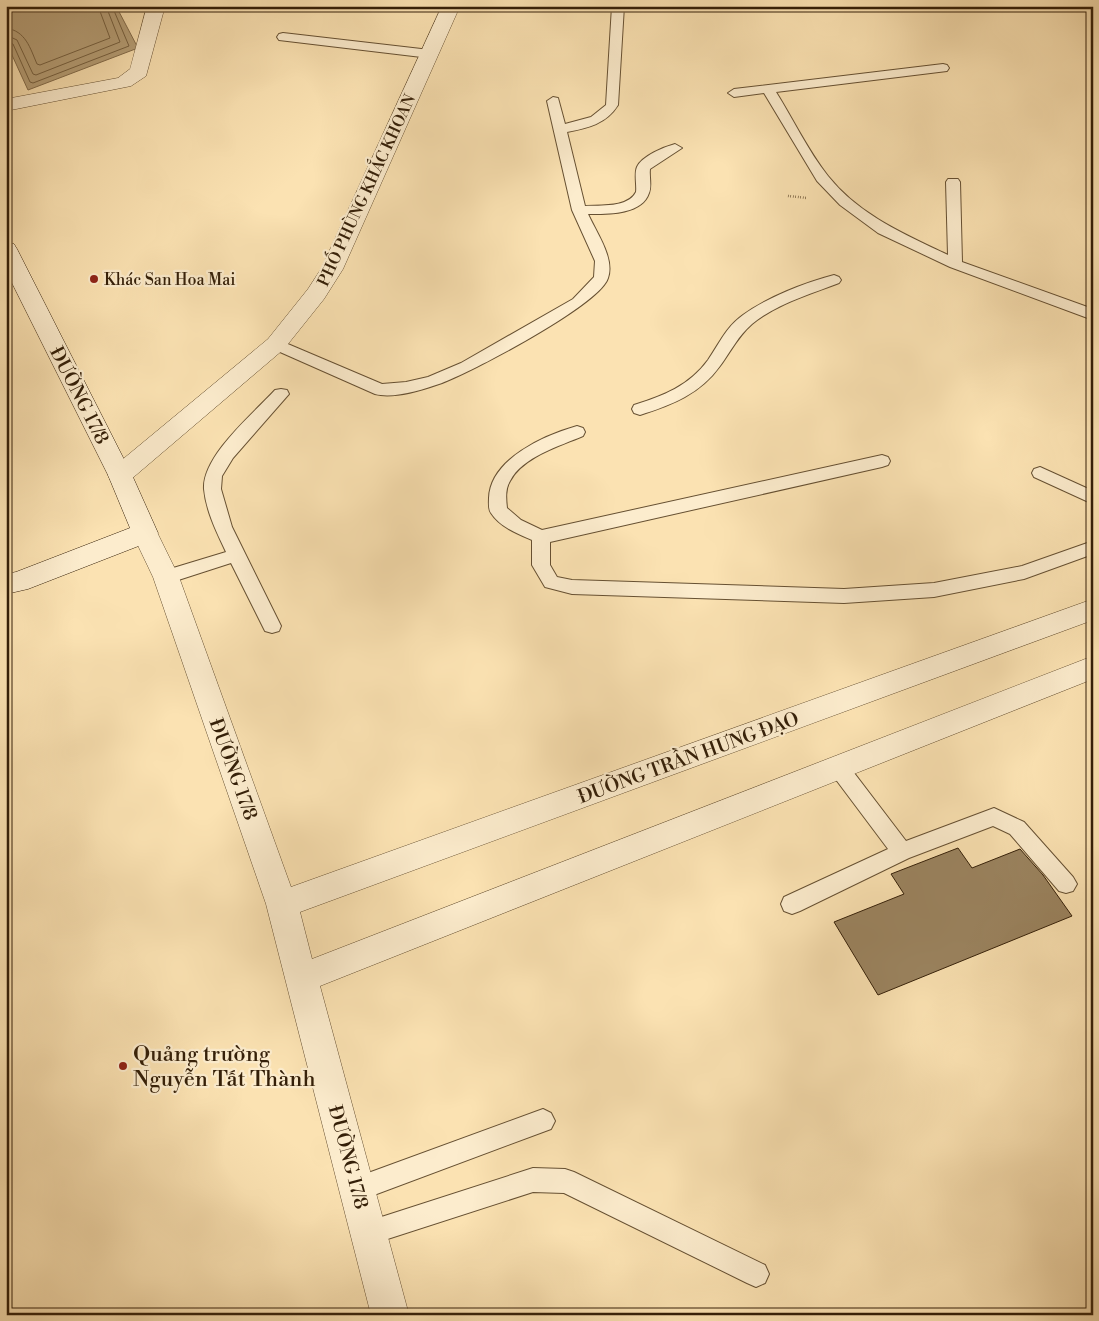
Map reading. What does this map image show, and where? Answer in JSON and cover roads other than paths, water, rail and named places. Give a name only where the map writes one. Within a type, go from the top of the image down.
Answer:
[{"type":"street","points":[[6,105],[124,82],[139,72],[156,6]]},
{"type":"street","name":"PHỐ PHÙNG KHẮC KHOAN","points":[[120,475],[276,344],[316,294],[332,269],[451,6]]},
{"type":"street","name":"ĐƯỜNG 17/8","points":[[6,250],[120,475],[166,577],[282,904],[390,1315]]},
{"type":"street","points":[[11,586],[145,533]]},
{"type":"street","name":"ĐƯỜNG TRẦN HƯNG ĐẠO","points":[[282,904],[1093,609]]},
{"type":"street","points":[[302,978],[1093,667]]},
{"type":"lane","points":[[560,129],[594,122],[607,114],[612,105],[618,6]]},
{"type":"lane","points":[[283,37],[430,54]]},
{"type":"lane","points":[[734,93],[942,68]]},
{"type":"lane","points":[[768,90],[822,178],[845,202],[883,230],[955,264],[1093,315]]},
{"type":"lane","points":[[276,344],[381,390],[432,381],[468,367],[578,302],[601,278],[602,261],[578,210],[553,100]]},
{"type":"lane","points":[[578,210],[625,207],[634,203],[643,191],[643,168],[652,160],[674,148]]},
{"type":"lane","points":[[954,182],[955,264]]},
{"type":"lane","points":[[640,409],[674,398],[699,381],[714,363],[727,340],[748,319],[784,299],[834,280]]},
{"type":"lane","points":[[272,626],[222,525],[212,498],[213,478],[228,452],[281,394]]},
{"type":"lane","points":[[577,432],[535,451],[510,467],[499,485],[498,510],[515,525],[541,537],[882,461]]},
{"type":"lane","points":[[1040,473],[1093,498]]},
{"type":"lane","points":[[541,537],[541,565],[551,582],[572,587],[844,596],[934,590],[1024,572],[1093,547]]},
{"type":"lane","points":[[166,577],[238,555]]},
{"type":"lane","points":[[838,767],[902,852]]},
{"type":"lane","points":[[792,904],[902,852],[994,818],[1017,828],[1066,884]]},
{"type":"lane","points":[[358,1189],[543,1121]]},
{"type":"lane","points":[[369,1233],[533,1180],[564,1181],[756,1274]]},
{"type":"water","points":[[6,6],[116,6],[138,48],[28,90],[6,42]]},
{"type":"place","name":"Khác San Hoa Mai","points":[[94,279]]},
{"type":"place","name":"Quảng trường Nguyễn Tất Thành","points":[[123,1066]]}]
